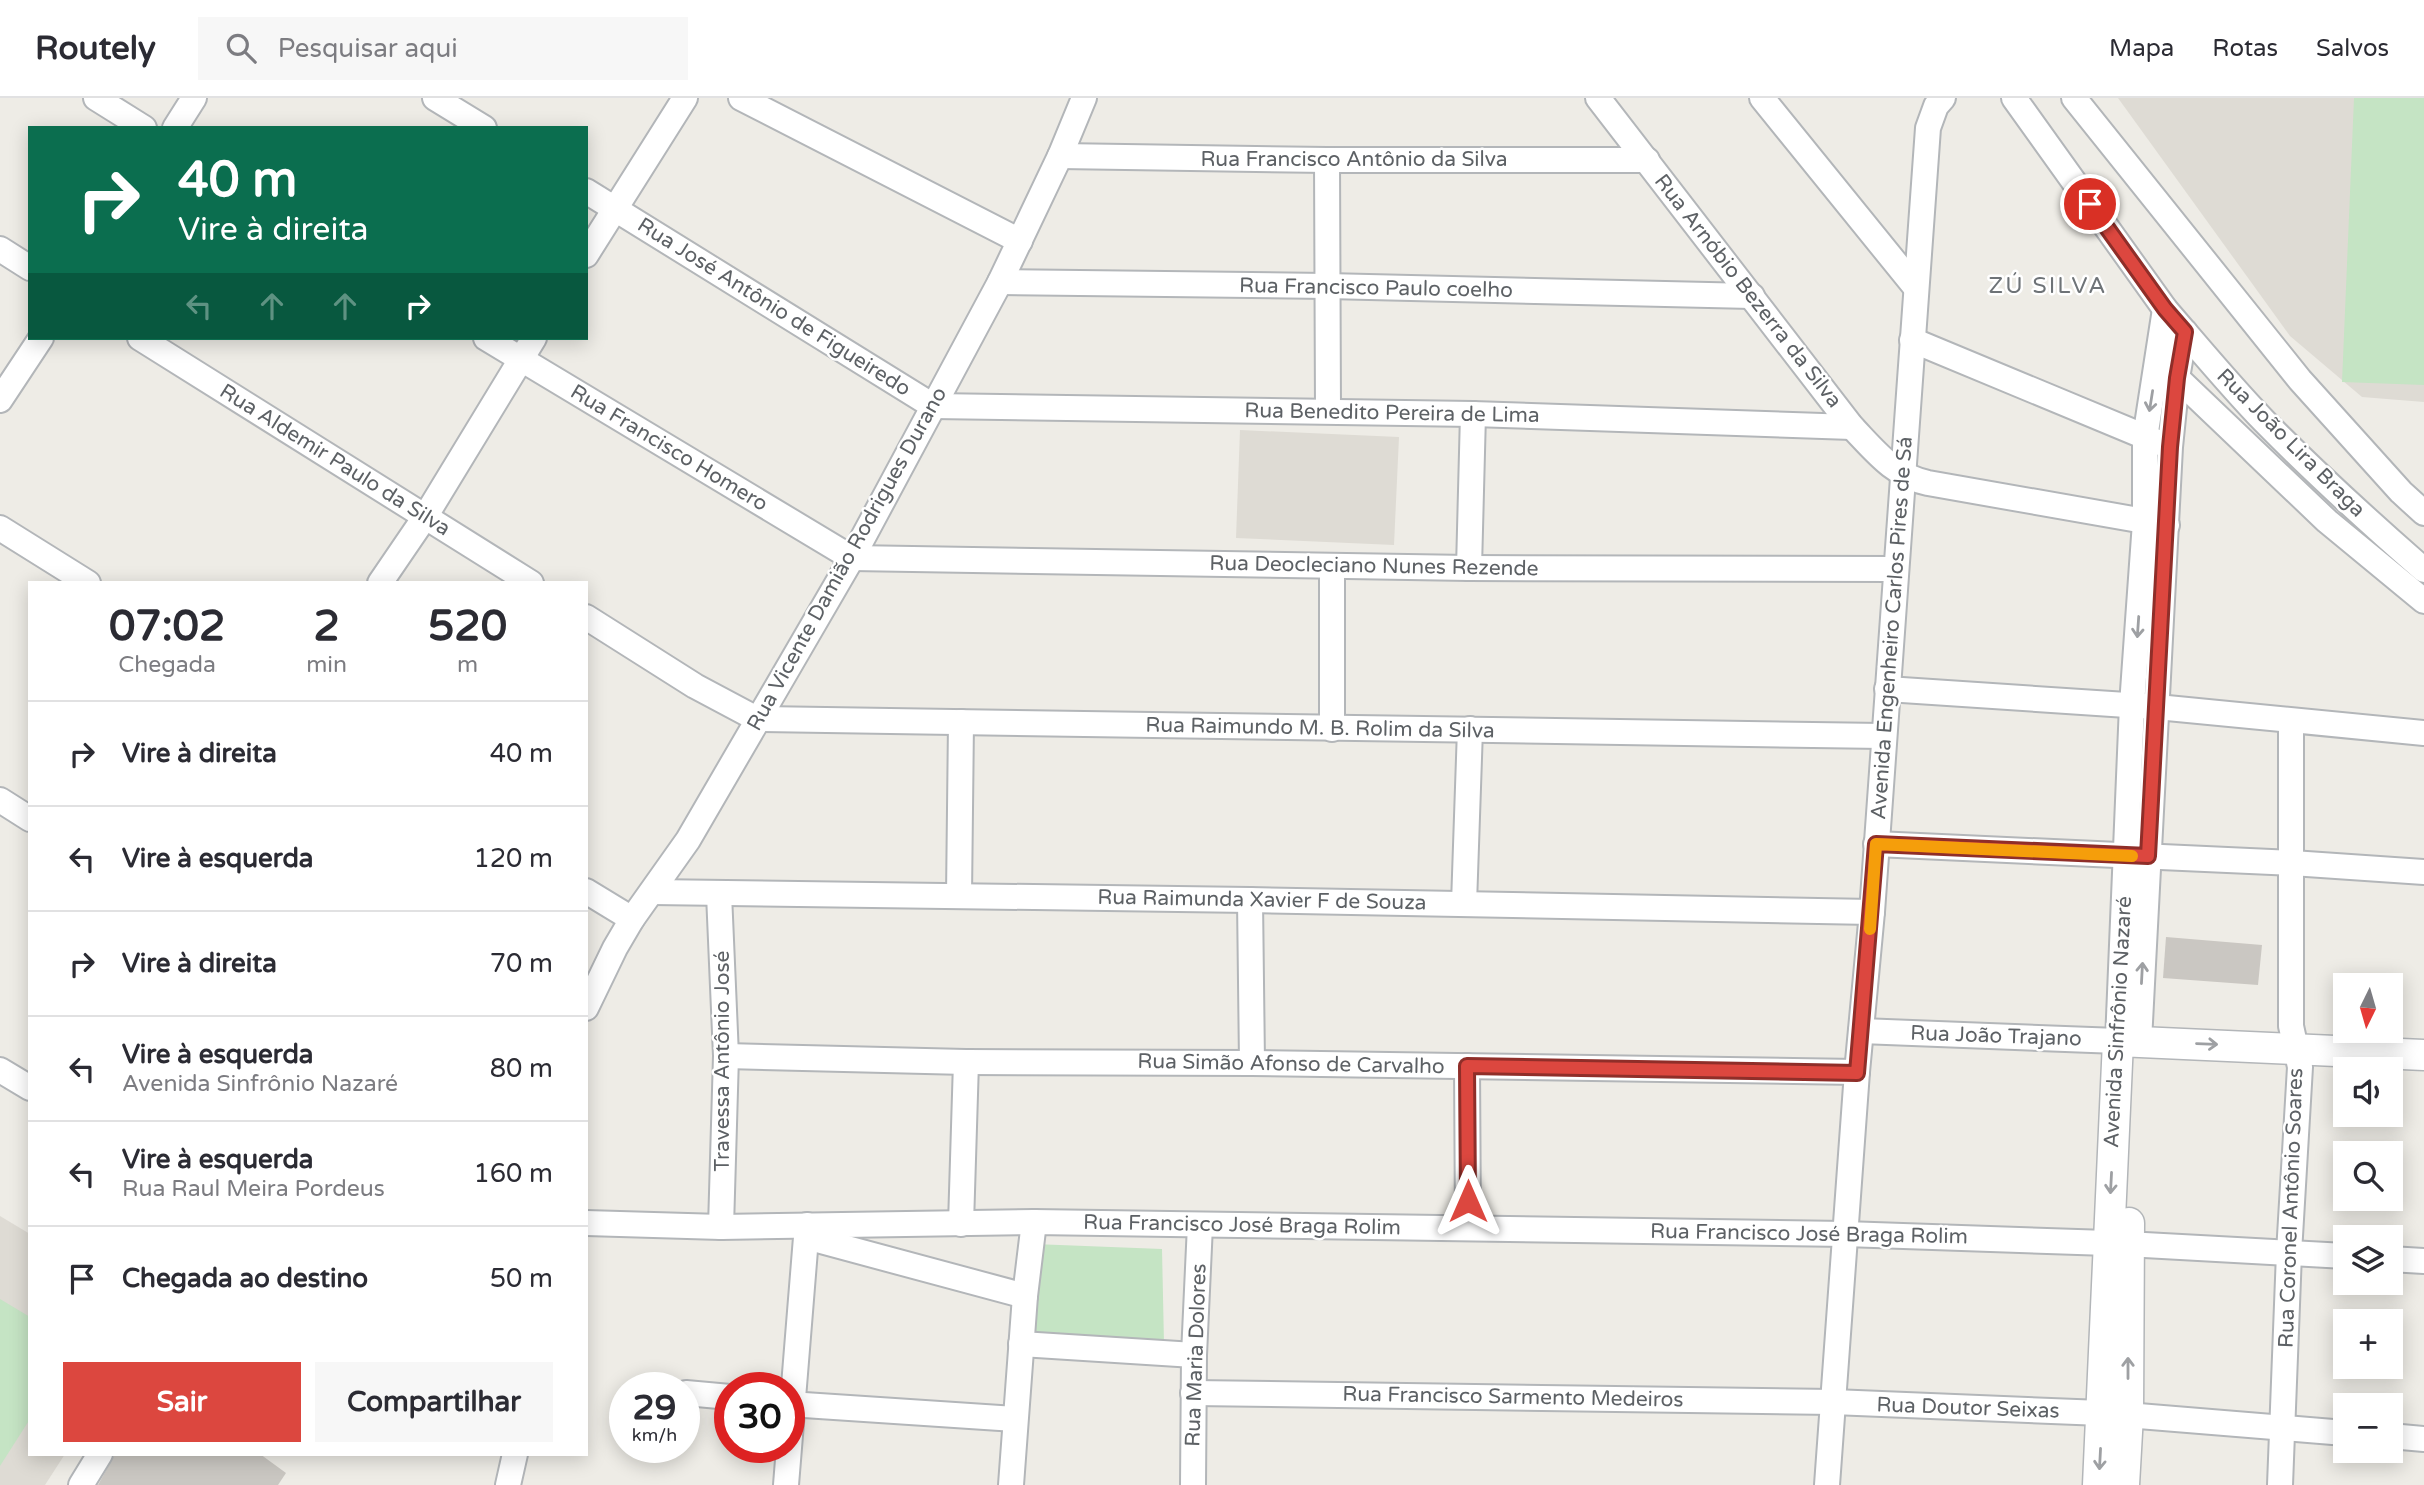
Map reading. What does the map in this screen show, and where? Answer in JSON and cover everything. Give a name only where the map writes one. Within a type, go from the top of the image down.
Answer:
[{"type":"street","points":[[96,98],[141,126]]},
{"type":"street","points":[[176,126],[194,98]]},
{"type":"street","points":[[435,98],[481,126]]},
{"type":"street","points":[[588,252],[685,98]]},
{"type":"street","points":[[741,98],[1020,241]]},
{"type":"street","name":"Rua Vicente Damião Rodrigues Durano","points":[[588,1003],[632,919],[688,840],[852,558],[1000,282],[1060,156],[1084,98]]},
{"type":"street","name":"Rua Arnóbio Bezerra da Silva","points":[[1598,98],[1852,427],[1892,468],[1904,476]]},
{"type":"street","points":[[1762,98],[1916,288]]},
{"type":"street","name":"Rua João Lira Braga","points":[[2014,98],[2165,309],[2263,420],[2327,483],[2424,570]]},
{"type":"street","points":[[2074,98],[2300,380],[2401,492],[2424,513]]},
{"type":"street","name":"Avenida Engenheiro Carlos Pires de Sá","points":[[1826,1485],[1872,912],[1928,128],[1936,101]]},
{"type":"street","name":"Rua Francisco Antônio da Silva","points":[[1060,156],[1327,160],[1647,160]]},
{"type":"street","points":[[1327,160],[1328,411]]},
{"type":"street","name":"Rua José Antônio de Figueiredo","points":[[588,192],[933,406]]},
{"type":"street","points":[[0,249],[28,267]]},
{"type":"street","name":"Rua Francisco Paulo coelho","points":[[1000,282],[1752,296]]},
{"type":"street","name":"Avenida Sinfrônio Nazaré","points":[[2124,1485],[2115,1414],[2118,1244],[2136,856],[2132,705],[2156,523],[2170,447],[2165,309]]},
{"type":"street","name":"Avenida Sinfrônio Nazaré","points":[[2136,856],[2157,707],[2156,523],[2145,438],[2166,372],[2185,332]]},
{"type":"street","points":[[0,400],[40,340]]},
{"type":"street","name":"Rua Aldemir Paulo da Silva","points":[[143,340],[528,581]]},
{"type":"street","name":"Rua Francisco Homero","points":[[489,340],[852,558]]},
{"type":"street","points":[[381,581],[425,517],[533,340]]},
{"type":"street","points":[[1912,340],[2170,447]]},
{"type":"street","points":[[2166,372],[2327,521],[2424,601]]},
{"type":"street","name":"Rua Benedito Pereira de Lima","points":[[933,406],[1473,414],[1852,427]]},
{"type":"street","points":[[1469,568],[1473,414]]},
{"type":"street","points":[[1904,476],[1928,483],[2156,523]]},
{"type":"street","points":[[0,528],[85,581]]},
{"type":"street","name":"Rua Deocleciano Nunes Rezende","points":[[852,558],[1469,568],[1896,569]]},
{"type":"street","points":[[1332,566],[1332,729]]},
{"type":"street","points":[[588,618],[695,686],[757,719]]},
{"type":"street","points":[[1887,689],[2157,707],[2424,733]]},
{"type":"street","name":"Rua Raimundo M. B. Rolim da Silva","points":[[757,719],[1883,736]]},
{"type":"street","name":"Rua Coronel Antônio Soares","points":[[2280,1485],[2300,1067],[2295,1048],[2291,1004],[2291,721]]},
{"type":"street","points":[[959,896],[961,722]]},
{"type":"street","points":[[1464,904],[1470,729]]},
{"type":"street","points":[[0,800],[28,818]]},
{"type":"street","points":[[1876,844],[2291,863],[2424,872]]},
{"type":"street","points":[[588,892],[632,919]]},
{"type":"street","name":"Rua Raimunda Xavier F de Souza","points":[[652,892],[1872,912]]},
{"type":"street","name":"Travessa Antônio José","points":[[719,894],[726,1056],[721,1227]]},
{"type":"street","points":[[1251,900],[1252,1063]]},
{"type":"street","name":"Rua João Trajano","points":[[1861,1031],[2424,1055]]},
{"type":"street","name":"Rua Simão Afonso de Carvalho","points":[[726,1056],[966,1062],[1252,1063],[1857,1073]]},
{"type":"street","points":[[961,1224],[966,1062]]},
{"type":"street","points":[[1467,1066],[1468,1228]]},
{"type":"street","points":[[0,1070],[28,1087]]},
{"type":"street","points":[[1011,1485],[1025,1296],[1034,1222]]},
{"type":"street","name":"Rua Francisco José Braga Rolim","points":[[588,1223],[806,1231],[1034,1222],[1845,1234],[2333,1255]]},
{"type":"street","name":"Rua Maria Dolores","points":[[1193,1485],[1194,1355],[1200,1225]]},
{"type":"street","points":[[795,1372],[806,1231],[1025,1296]]},
{"type":"street","points":[[2403,1260],[2424,1261]]},
{"type":"street","points":[[1021,1344],[1194,1355]]},
{"type":"street","name":"Rua Francisco Sarmento Medeiros","points":[[1193,1393],[1833,1402]]},
{"type":"street","name":"Rua Doutor Seixas","points":[[1833,1402],[2115,1414],[2333,1432]]},
{"type":"street","points":[[805,1405],[1015,1419]]},
{"type":"street","name":"Avenida Sinfrônio Nazaré","points":[[2098,1485],[2115,1414]]},
{"type":"street","points":[[2403,1437],[2424,1439]]},
{"type":"street","points":[[81,1485],[99,1456]]},
{"type":"street","points":[[508,1485],[515,1456]]},
{"type":"street","points":[[786,1485],[788,1463]]},
{"type":"shaded area","points":[[2118,98],[2424,98],[2424,402],[2362,397],[2290,336]]},
{"type":"shaded area","points":[[1240,430],[1399,437],[1394,545],[1236,538]]},
{"type":"shaded area","points":[[0,1216],[28,1233],[28,1456],[64,1456],[45,1485],[0,1485]]},
{"type":"green space","points":[[2354,98],[2424,98],[2424,385],[2342,382]]},
{"type":"green space","points":[[1034,1244],[1162,1249],[1164,1343],[1023,1334]]},
{"type":"green space","points":[[0,1299],[28,1316],[28,1422],[0,1466]]},
{"type":"building","points":[[2166,937],[2262,945],[2258,985],[2163,978]]},
{"type":"building","points":[[114,1456],[263,1456],[286,1473],[278,1485],[98,1485]]},
{"type":"slow traffic","points":[[1870,929],[1876,844],[2132,856]]},
{"type":"district","name":"ZÚ SILVA","points":[[2048,286]]},
{"type":"route","points":[[1468,1201],[1467,1066],[1857,1073],[1876,844],[2148,856],[2170,447],[2185,332],[2165,309],[2090,204]]}]
